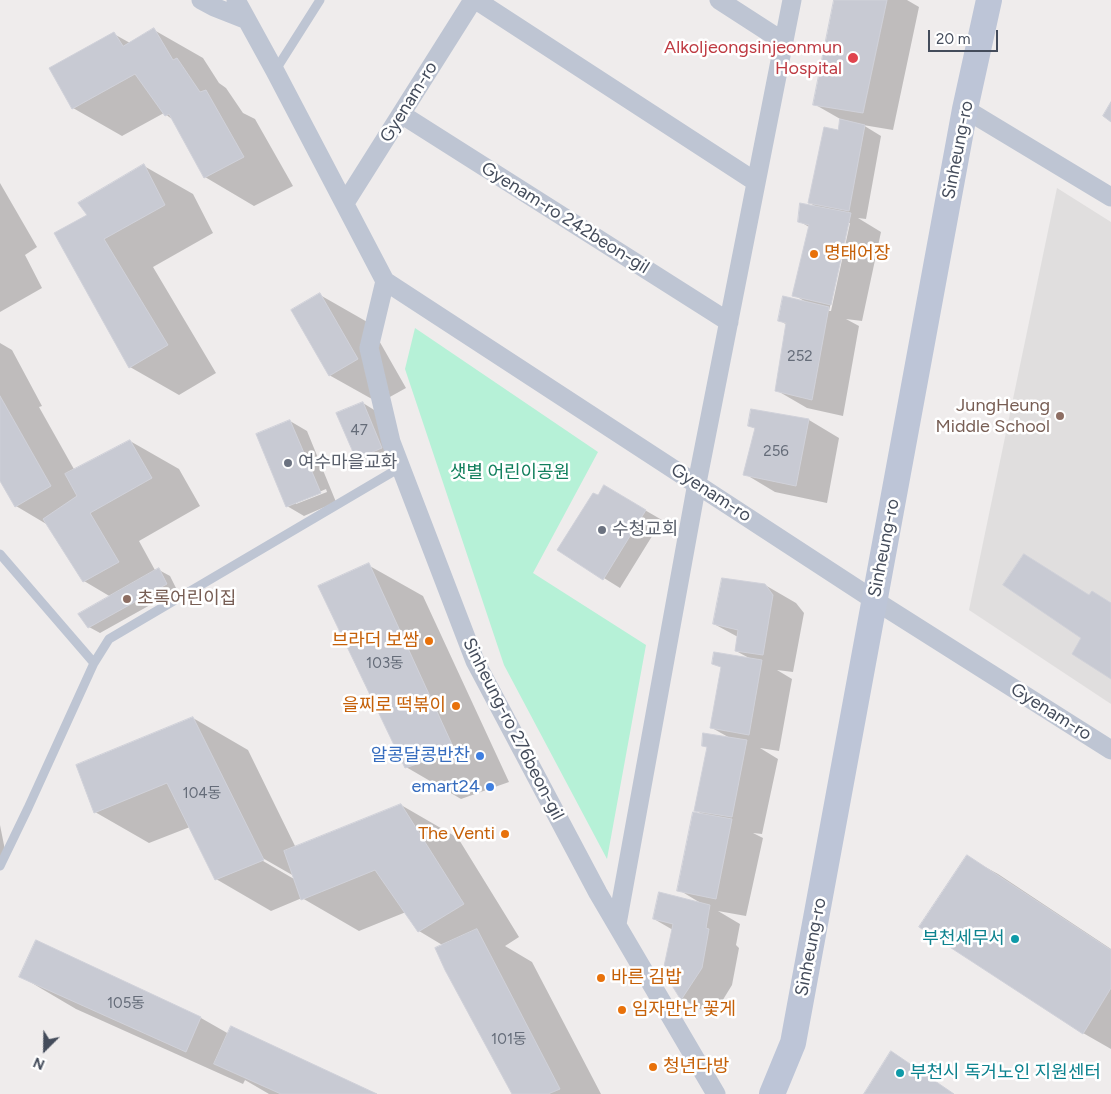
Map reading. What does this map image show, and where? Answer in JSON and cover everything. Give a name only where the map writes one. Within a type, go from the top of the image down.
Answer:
[{"type":"street","points":[[201,0],[247,20]]},
{"type":"street","name":"Gyenam-ro","points":[[236,0],[385,281],[874,600],[1111,750]]},
{"type":"street","points":[[474,0],[756,182]]},
{"type":"street","name":"Gyenam-ro","points":[[345,203],[474,0]]},
{"type":"street","points":[[719,0],[784,42]]},
{"type":"street","points":[[617,924],[697,483],[792,0]]},
{"type":"street","name":"Sinheung-ro","points":[[772,1094],[793,1043],[965,109],[989,0]]},
{"type":"street","points":[[965,109],[1111,197]]},
{"type":"street","name":"Gyenam-ro 242beon-gil","points":[[401,114],[729,322]]},
{"type":"street","name":"Sinheung-ro 276beon-gil","points":[[385,281],[369,348],[391,442],[475,661],[598,893],[716,1094]]},
{"type":"lane","points":[[275,71],[320,0]]},
{"type":"lane","points":[[0,866],[94,663],[109,639],[401,467]]},
{"type":"lane","points":[[0,554],[94,663]]},
{"type":"shaded area","name":"JungHeung Middle School","points":[[1057,188],[1111,222],[1111,704],[969,610]]},
{"type":"green space","name":"샛별 어린이공원","points":[[415,328],[598,452],[533,573],[646,645],[607,859],[504,665],[405,369]]},
{"type":"building","points":[[834,0],[887,0],[863,113],[813,105]]},
{"type":"building","points":[[154,28],[173,60],[177,58],[200,92],[206,90],[244,157],[204,178],[169,114],[165,116],[135,74],[72,109],[49,68],[114,32],[123,46]]},
{"type":"building","points":[[1111,102],[1111,122],[1103,116]]},
{"type":"building","points":[[840,119],[865,125],[849,211],[808,203],[824,127],[838,130]]},
{"type":"building","points":[[144,164],[165,205],[104,239],[168,345],[129,368],[54,233],[87,215],[78,203]]},
{"type":"building","points":[[800,203],[851,213],[831,305],[792,296],[809,225],[798,222]]},
{"type":"building","points":[[320,293],[358,359],[329,376],[291,310]]},
{"type":"building","points":[[783,296],[829,307],[812,400],[775,391],[786,323],[778,321]]},
{"type":"building","points":[[0,396],[51,486],[15,507],[0,481]]},
{"type":"building","points":[[363,402],[382,448],[356,459],[336,413]]},
{"type":"building","points":[[751,409],[809,419],[796,486],[743,475],[755,428],[748,426]]},
{"type":"building","name":"여수마을교화","points":[[290,420],[321,493],[286,507],[256,434]]},
{"type":"building","points":[[130,440],[152,478],[90,513],[119,562],[83,582],[43,519],[77,496],[65,474]]},
{"type":"building","name":"수청교회","points":[[604,485],[646,510],[603,580],[557,550],[593,493],[598,495]]},
{"type":"building","points":[[1024,554],[1089,595],[1092,591],[1111,603],[1111,679],[1072,654],[1081,638],[1003,585]]},
{"type":"building","points":[[369,563],[455,751],[405,768],[318,586]]},
{"type":"building","points":[[159,568],[167,584],[88,628],[78,614]]},
{"type":"building","points":[[722,578],[765,584],[773,595],[763,655],[735,651],[738,630],[713,624]]},
{"type":"building","points":[[714,652],[762,660],[749,735],[710,728],[721,667],[712,664]]},
{"type":"building","points":[[193,717],[264,860],[215,880],[167,783],[94,813],[76,765]]},
{"type":"building","points":[[703,733],[747,740],[732,817],[694,811],[707,747],[702,746]]},
{"type":"building","points":[[401,804],[464,904],[418,932],[375,870],[301,900],[284,851]]},
{"type":"building","points":[[693,812],[732,819],[716,899],[677,891]]},
{"type":"building","name":"부천세무서","points":[[967,855],[1111,950],[1111,988],[1083,1034],[919,927]]},
{"type":"building","points":[[659,892],[710,905],[706,928],[709,929],[702,968],[681,1000],[663,971],[673,924],[653,919]]},
{"type":"building","points":[[477,929],[560,1089],[548,1094],[512,1094],[445,970],[435,948]]},
{"type":"building","points":[[36,940],[201,1017],[186,1052],[19,977]]},
{"type":"building","points":[[231,1026],[377,1094],[281,1094],[214,1064]]},
{"type":"building","name":"부천시 독거노인 지원센터","points":[[891,1051],[954,1094],[864,1094]]},
{"type":"place","name":"Alkoljeongsinjeonmun Hospital","points":[[853,58]]},
{"type":"place","name":"명태어장","points":[[814,254]]},
{"type":"place","name":"JungHeung Middle School","points":[[1060,416]]},
{"type":"place","name":"여수마을교화","points":[[288,463]]},
{"type":"place","name":"수청교회","points":[[602,530]]},
{"type":"place","name":"초록어린이집","points":[[127,599]]},
{"type":"place","name":"브라더 보쌈","points":[[429,641]]},
{"type":"place","name":"을찌로 떡볶이","points":[[456,706]]},
{"type":"place","name":"알콩달콩반찬","points":[[480,756]]},
{"type":"place","name":"emart24","points":[[490,787]]},
{"type":"place","name":"The Venti","points":[[505,834]]},
{"type":"place","name":"부천세무서","points":[[1015,939]]},
{"type":"place","name":"바른 김밥","points":[[601,978]]},
{"type":"place","name":"임자만난 꽃게","points":[[622,1010]]},
{"type":"place","name":"청년다방","points":[[653,1067]]},
{"type":"place","name":"부천시 독거노인 지원센터","points":[[900,1073]]}]
